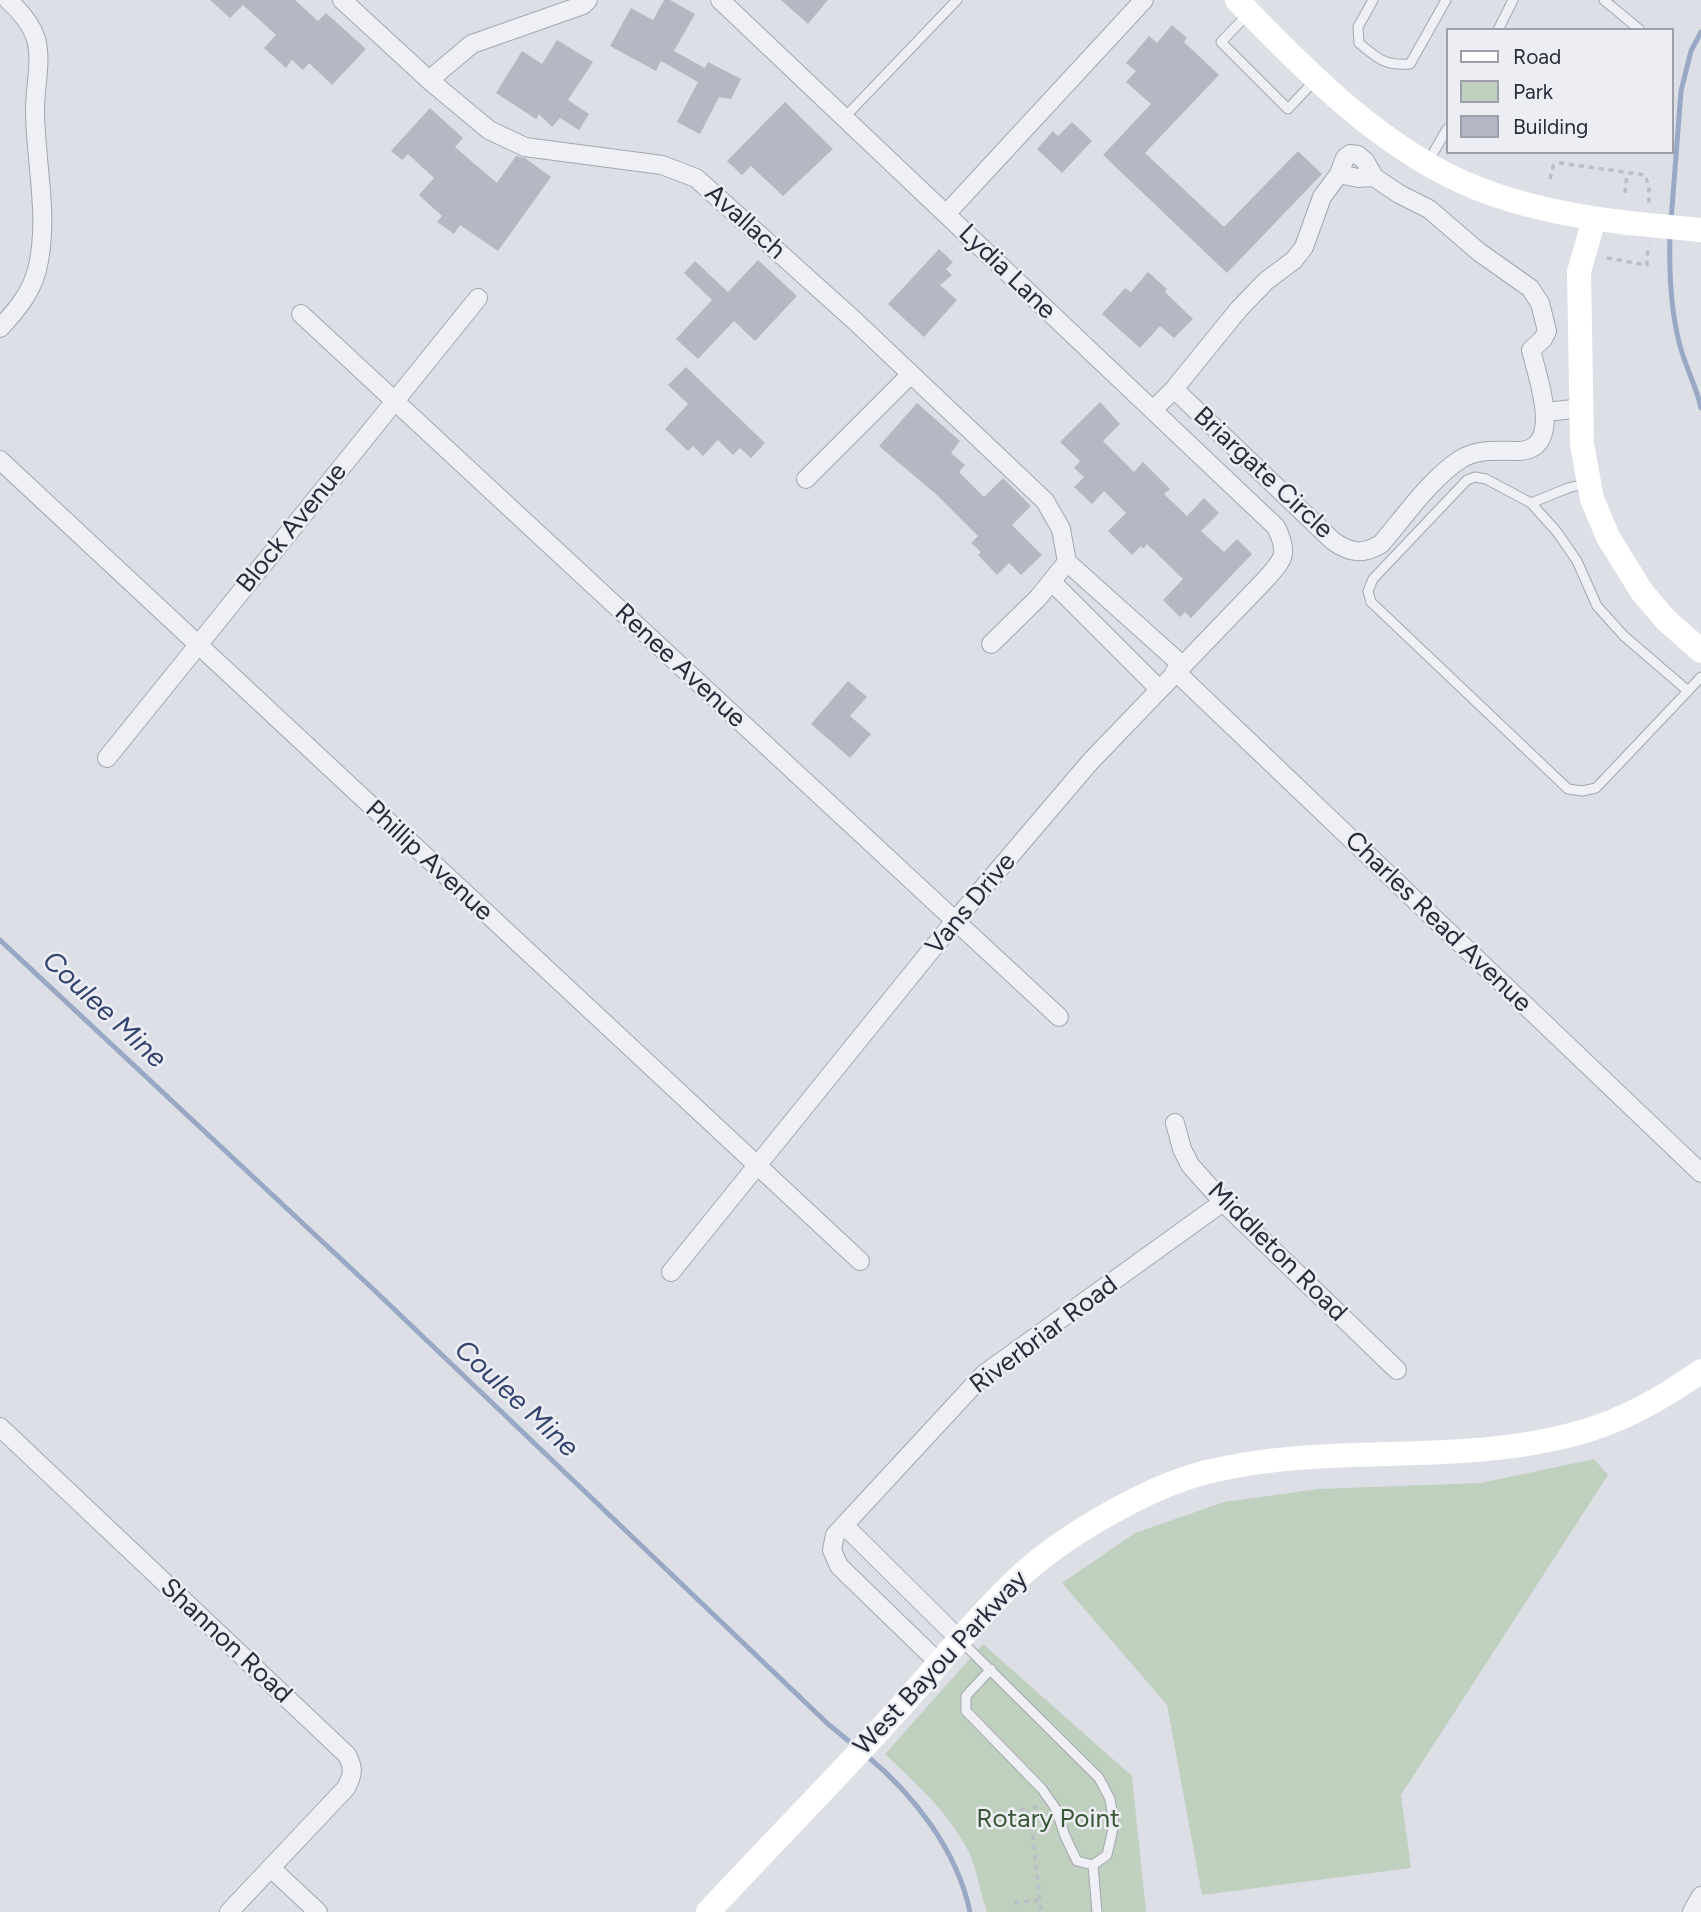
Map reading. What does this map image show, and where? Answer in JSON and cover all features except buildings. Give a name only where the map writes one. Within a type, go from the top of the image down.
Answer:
[{"type":"street","points":[[0,328],[27,295],[36,274],[42,228],[36,138],[37,43],[29,23],[8,0]]},
{"type":"street","name":"Avallach","points":[[342,0],[429,80],[489,130],[525,147],[662,165],[696,178],[856,321],[1045,501],[1061,529],[1067,562]]},
{"type":"street","points":[[544,19],[560,0]]},
{"type":"street","points":[[429,80],[472,44],[583,5],[588,0]]},
{"type":"street","name":"Lydia Lane","points":[[720,0],[1276,527],[1285,550]]},
{"type":"street","points":[[946,214],[1144,0]]},
{"type":"street","points":[[1243,6],[1317,78],[1382,133],[1427,163],[1478,188],[1569,215],[1701,230]]},
{"type":"street","name":"Briargate Circle","points":[[1153,410],[1174,389],[1239,309],[1266,281],[1294,260],[1304,247],[1322,197],[1339,174],[1345,158],[1350,155],[1357,155],[1365,161],[1374,177],[1399,194],[1429,209],[1479,252],[1530,289],[1540,303],[1547,331],[1544,339],[1531,350],[1546,412],[1542,436],[1535,446],[1522,451],[1489,451],[1463,458],[1443,473],[1381,544],[1359,553],[1345,550],[1333,541],[1174,389]]},
{"type":"street","points":[[1594,219],[1579,272],[1582,444],[1588,483],[1608,537],[1628,573],[1666,620],[1701,651]]},
{"type":"street","name":"Block Avenue","points":[[107,758],[478,298]]},
{"type":"street","name":"Renee Avenue","points":[[301,314],[1059,1017]]},
{"type":"street","points":[[806,479],[911,374]]},
{"type":"street","points":[[1546,412],[1581,408]]},
{"type":"street","name":"Phillip Avenue","points":[[0,460],[860,1261]]},
{"type":"street","name":"Vans Drive","points":[[671,1272],[758,1168],[954,922],[1090,762],[1266,579],[1281,562],[1285,550]]},
{"type":"street","points":[[990,643],[1052,582],[1067,562],[1178,668]]},
{"type":"street","points":[[1052,582],[1159,689]]},
{"type":"street","name":"Charles Read Avenue","points":[[1178,668],[1701,1173]]},
{"type":"street","name":"Middleton Road","points":[[1175,1123],[1182,1149],[1190,1165],[1223,1202],[1397,1370]]},
{"type":"street","name":"Riverbriar Road","points":[[939,1663],[839,1566],[832,1550],[835,1535],[984,1374],[1223,1202]]},
{"type":"street","name":"West Bayou Parkway","points":[[708,1912],[1018,1578],[1041,1559],[1140,1497],[1205,1473],[1302,1456],[1480,1451],[1535,1443],[1600,1427],[1660,1397],[1701,1371]]},
{"type":"street","name":"Shannon Road","points":[[0,1427],[347,1755],[353,1771],[346,1788],[229,1912]]},
{"type":"street","points":[[844,1525],[959,1639]]},
{"type":"street","points":[[271,1868],[318,1912]]},
{"type":"street","points":[[1692,1912],[1701,1896]]},
{"type":"lane","points":[[844,118],[957,0]]},
{"type":"lane","points":[[1373,0],[1357,27],[1359,43],[1392,66],[1410,64],[1446,0]]},
{"type":"lane","points":[[1499,28],[1513,0]]},
{"type":"lane","points":[[1604,0],[1638,28]]},
{"type":"lane","points":[[1243,6],[1221,42],[1288,108],[1317,78]]},
{"type":"lane","points":[[1427,163],[1446,131]]},
{"type":"lane","points":[[1688,691],[1625,636],[1597,606],[1577,561],[1557,532],[1531,503],[1486,479],[1475,477],[1467,480],[1373,579],[1368,591],[1371,602],[1568,789],[1581,791],[1596,788],[1688,691],[1701,677]]},
{"type":"lane","points":[[1531,503],[1588,483]]},
{"type":"lane","points":[[959,1639],[990,1669],[1099,1778],[1110,1799],[1114,1824],[1107,1855],[1093,1865],[1077,1861],[1056,1809],[1042,1789],[966,1711],[966,1696],[990,1669]]},
{"type":"lane","points":[[1093,1865],[1097,1912]]},
{"type":"path","points":[[1550,179],[1553,166],[1560,163],[1645,175],[1649,187],[1642,225],[1647,265],[1607,258]]},
{"type":"path","points":[[1625,193],[1627,173]]},
{"type":"path","points":[[1021,1808],[1030,1822],[1033,1837],[1041,1912]]},
{"type":"path","points":[[1014,1903],[1040,1900]]},
{"type":"green space","points":[[1594,1459],[1608,1475],[1401,1795],[1411,1868],[1202,1895],[1167,1705],[1062,1583],[1135,1533],[1224,1502],[1318,1489],[1481,1483]]},
{"type":"green space","name":"Rotary Point","points":[[983,1644],[1132,1776],[1146,1912],[987,1912],[972,1861],[957,1832],[928,1797],[885,1754]]},
{"type":"waterway","points":[[1671,221],[1681,91],[1691,51],[1701,32]]},
{"type":"waterway","points":[[1670,234],[1671,288],[1676,328],[1701,408]]},
{"type":"waterway","name":"Coulee Mine","points":[[0,940],[373,1289],[828,1724],[856,1747]]},
{"type":"waterway","name":"Coulee Mine","points":[[866,1755],[901,1788],[931,1825],[955,1867],[970,1912]]}]
